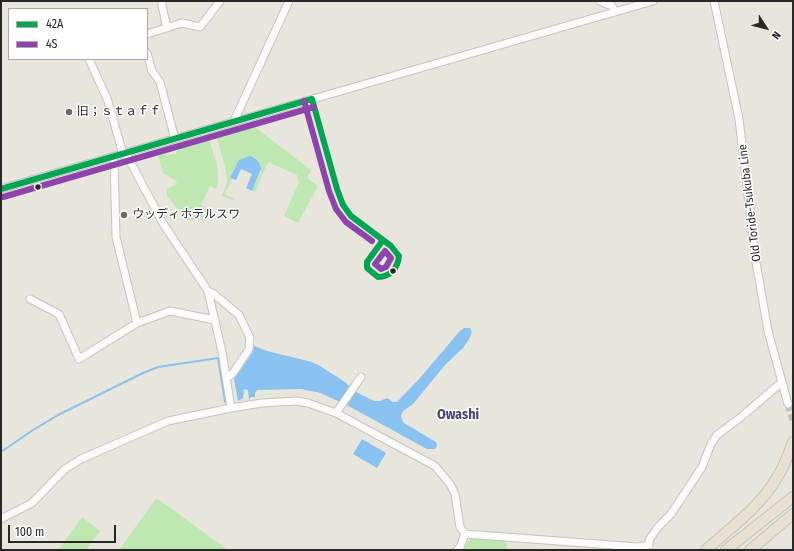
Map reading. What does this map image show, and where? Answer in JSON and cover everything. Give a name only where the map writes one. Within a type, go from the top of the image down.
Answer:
[{"type":"highway","points":[[706,550],[737,523],[769,490],[785,464],[793,442]]},
{"type":"highway","points":[[726,550],[793,497]]},
{"type":"highway","points":[[750,550],[793,514]]},
{"type":"highway","points":[[760,550],[793,523]]},
{"type":"street","points":[[162,1],[167,28]]},
{"type":"street","points":[[148,34],[182,24],[200,28],[220,1]]},
{"type":"street","points":[[234,121],[289,1]]},
{"type":"street","points":[[600,1],[612,6],[615,12]]},
{"type":"street","points":[[1,189],[653,1]]},
{"type":"street","name":"Old Toride-Tsukuba Line","points":[[714,1],[739,118],[756,262],[763,304],[768,331],[788,404]]},
{"type":"street","points":[[148,57],[152,71],[160,82],[175,140]]},
{"type":"street","points":[[89,60],[108,101],[124,154],[164,225],[208,291],[227,378],[231,408]]},
{"type":"street","points":[[114,157],[116,236],[137,323]]},
{"type":"street","points":[[208,291],[214,294],[239,315],[250,338],[249,349],[233,373],[227,378]]},
{"type":"street","points":[[30,299],[59,314],[79,359],[137,323],[170,311],[215,320]]},
{"type":"street","points":[[338,410],[361,377]]},
{"type":"street","points":[[465,534],[652,548],[649,540],[658,527],[671,514],[702,467],[711,444],[717,435],[782,382]]},
{"type":"street","points":[[1,519],[32,503],[65,469],[81,459],[168,421],[269,402],[297,401],[338,410],[435,466],[450,484],[455,494],[460,527],[465,534]]},
{"type":"street","points":[[457,550],[465,534]]},
{"type":"green space","points":[[251,124],[311,170],[307,178],[318,186],[298,223],[284,216],[299,182],[297,175],[268,162],[255,192],[252,191],[261,172],[257,159],[253,156],[230,178],[232,179],[225,194],[234,199],[233,200],[222,196],[227,182],[226,171],[216,134]]},
{"type":"green space","points":[[208,136],[218,169],[218,182],[216,189],[210,186],[201,205],[207,208],[208,211],[202,214],[205,222],[199,217],[193,221],[182,219],[175,206],[167,196],[167,189],[176,184],[177,181],[163,173],[158,155],[176,154],[178,145]]},
{"type":"green space","points":[[158,499],[228,550],[119,550],[155,500]]},
{"type":"green space","points":[[82,517],[100,531],[86,550],[58,550]]},
{"type":"green space","points":[[472,537],[506,540],[507,550],[461,550]]},
{"type":"water","points":[[249,156],[254,157],[257,160],[261,169],[252,191],[246,188],[252,174],[241,169],[236,180],[230,178],[239,160]]},
{"type":"water","points":[[464,328],[470,328],[472,332],[463,348],[445,365],[413,404],[403,411],[401,415],[404,423],[436,442],[437,446],[435,449],[427,449],[345,404],[311,390],[257,390],[255,397],[251,397],[249,400],[248,390],[244,389],[243,398],[238,401],[234,379],[253,352],[254,346],[267,351],[312,362],[345,382],[354,391],[374,401],[380,401],[387,398],[393,402],[397,402]]},
{"type":"water","points":[[362,439],[386,453],[377,468],[353,454]]},
{"type":"waterway","points":[[1,452],[58,415],[158,367],[218,358],[225,402]]},
{"type":"waterway","points":[[305,389],[316,391]]},
{"type":"tunnel","points":[[788,404],[793,420]]},
{"type":"transit line","name":"42A","points":[[312,99],[337,189],[343,205],[351,216],[391,246],[399,256],[393,271],[390,274],[378,277],[367,268],[367,262],[383,240]]},
{"type":"transit line","name":"42A","points":[[1,189],[312,99]]},
{"type":"transit line","name":"4S","points":[[304,101],[329,191],[336,209],[346,222],[372,241]]},
{"type":"transit line","name":"4S","points":[[3,197],[314,107]]},
{"type":"transit line","name":"4S","points":[[385,251],[391,258],[386,267],[381,269],[375,264],[385,251]]},
{"type":"place","name":"旧；ｓｔａｆｆ","points":[[69,112]]},
{"type":"place","name":"ウッディホテルスワ","points":[[124,215]]},
{"type":"district","name":"Owashi","points":[[458,415]]}]
